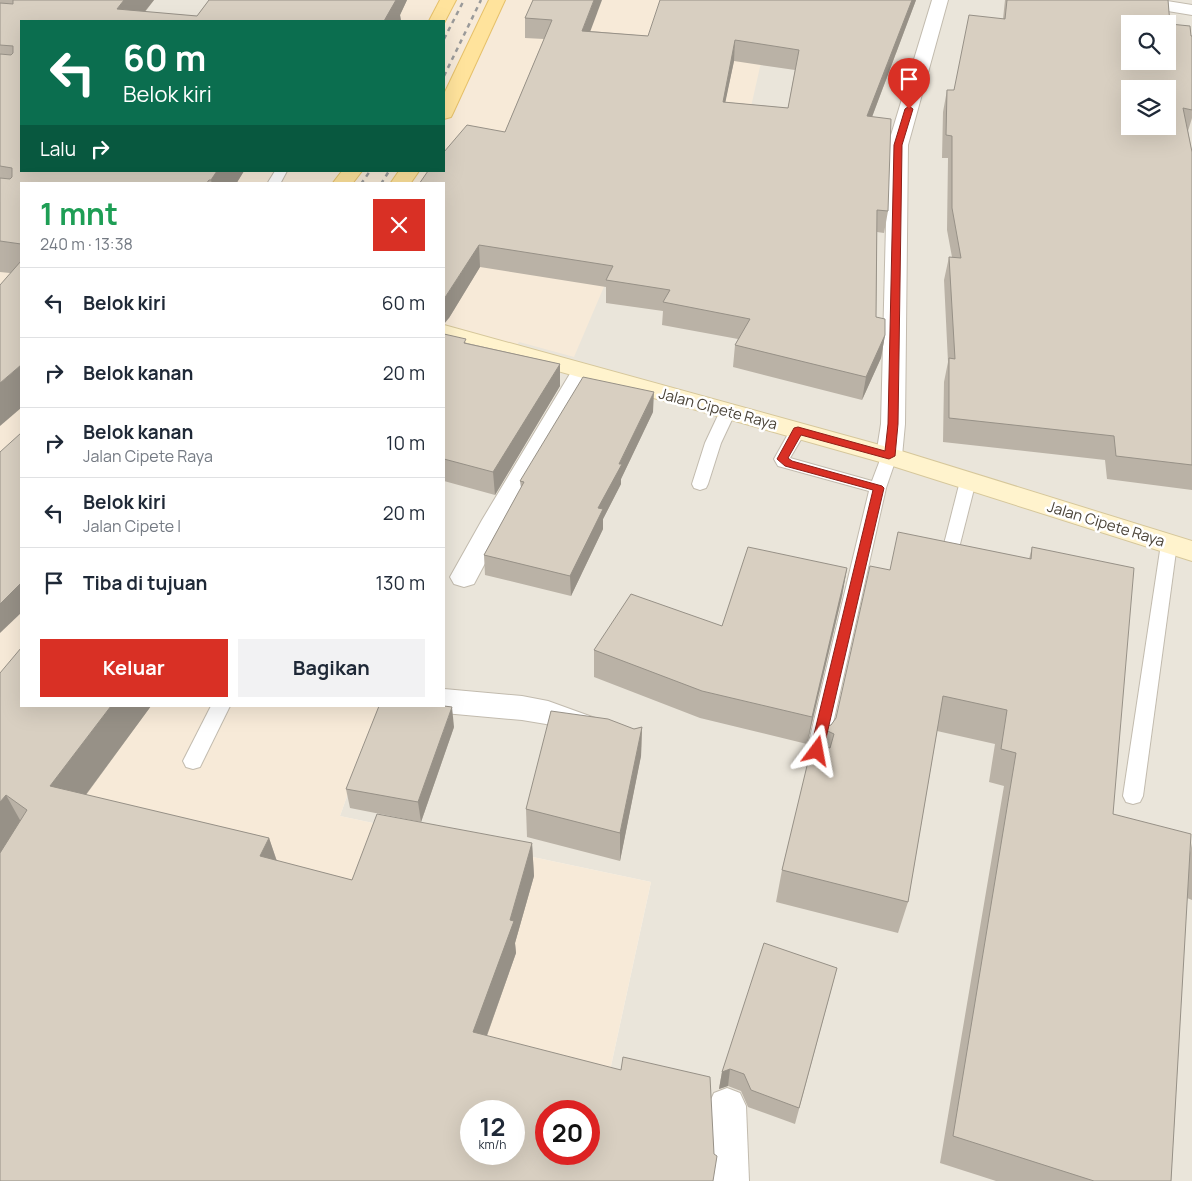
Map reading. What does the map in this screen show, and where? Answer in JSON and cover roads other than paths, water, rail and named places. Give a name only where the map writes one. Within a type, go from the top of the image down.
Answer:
[{"type":"main road","points":[[438,20],[448,0]]},
{"type":"main road","points":[[445,111],[498,0]]},
{"type":"main road","points":[[344,182],[351,172]]},
{"type":"main road","name":"Jalan Cipete Raya","points":[[445,332],[889,456],[1192,552]]},
{"type":"street","points":[[889,456],[893,424],[898,145],[940,0]]},
{"type":"street","points":[[1131,0],[1192,10]]},
{"type":"street","points":[[464,578],[495,520],[583,372]]},
{"type":"street","points":[[445,701],[522,708],[548,713],[608,734]]},
{"type":"street","points":[[727,1106],[730,1181]]},
{"type":"lane","points":[[700,484],[713,443],[728,411]]},
{"type":"lane","points":[[798,430],[782,459],[784,462],[835,478],[878,488]]},
{"type":"lane","points":[[817,751],[878,488],[889,456]]},
{"type":"lane","points":[[951,548],[968,481]]},
{"type":"lane","points":[[1133,796],[1169,544]]},
{"type":"lane","points":[[193,761],[220,707]]},
{"type":"railway","points":[[445,37],[464,0]]},
{"type":"railway","points":[[445,74],[481,0]]},
{"type":"railway","points":[[362,182],[369,172]]},
{"type":"railway","points":[[382,182],[388,172]]}]
